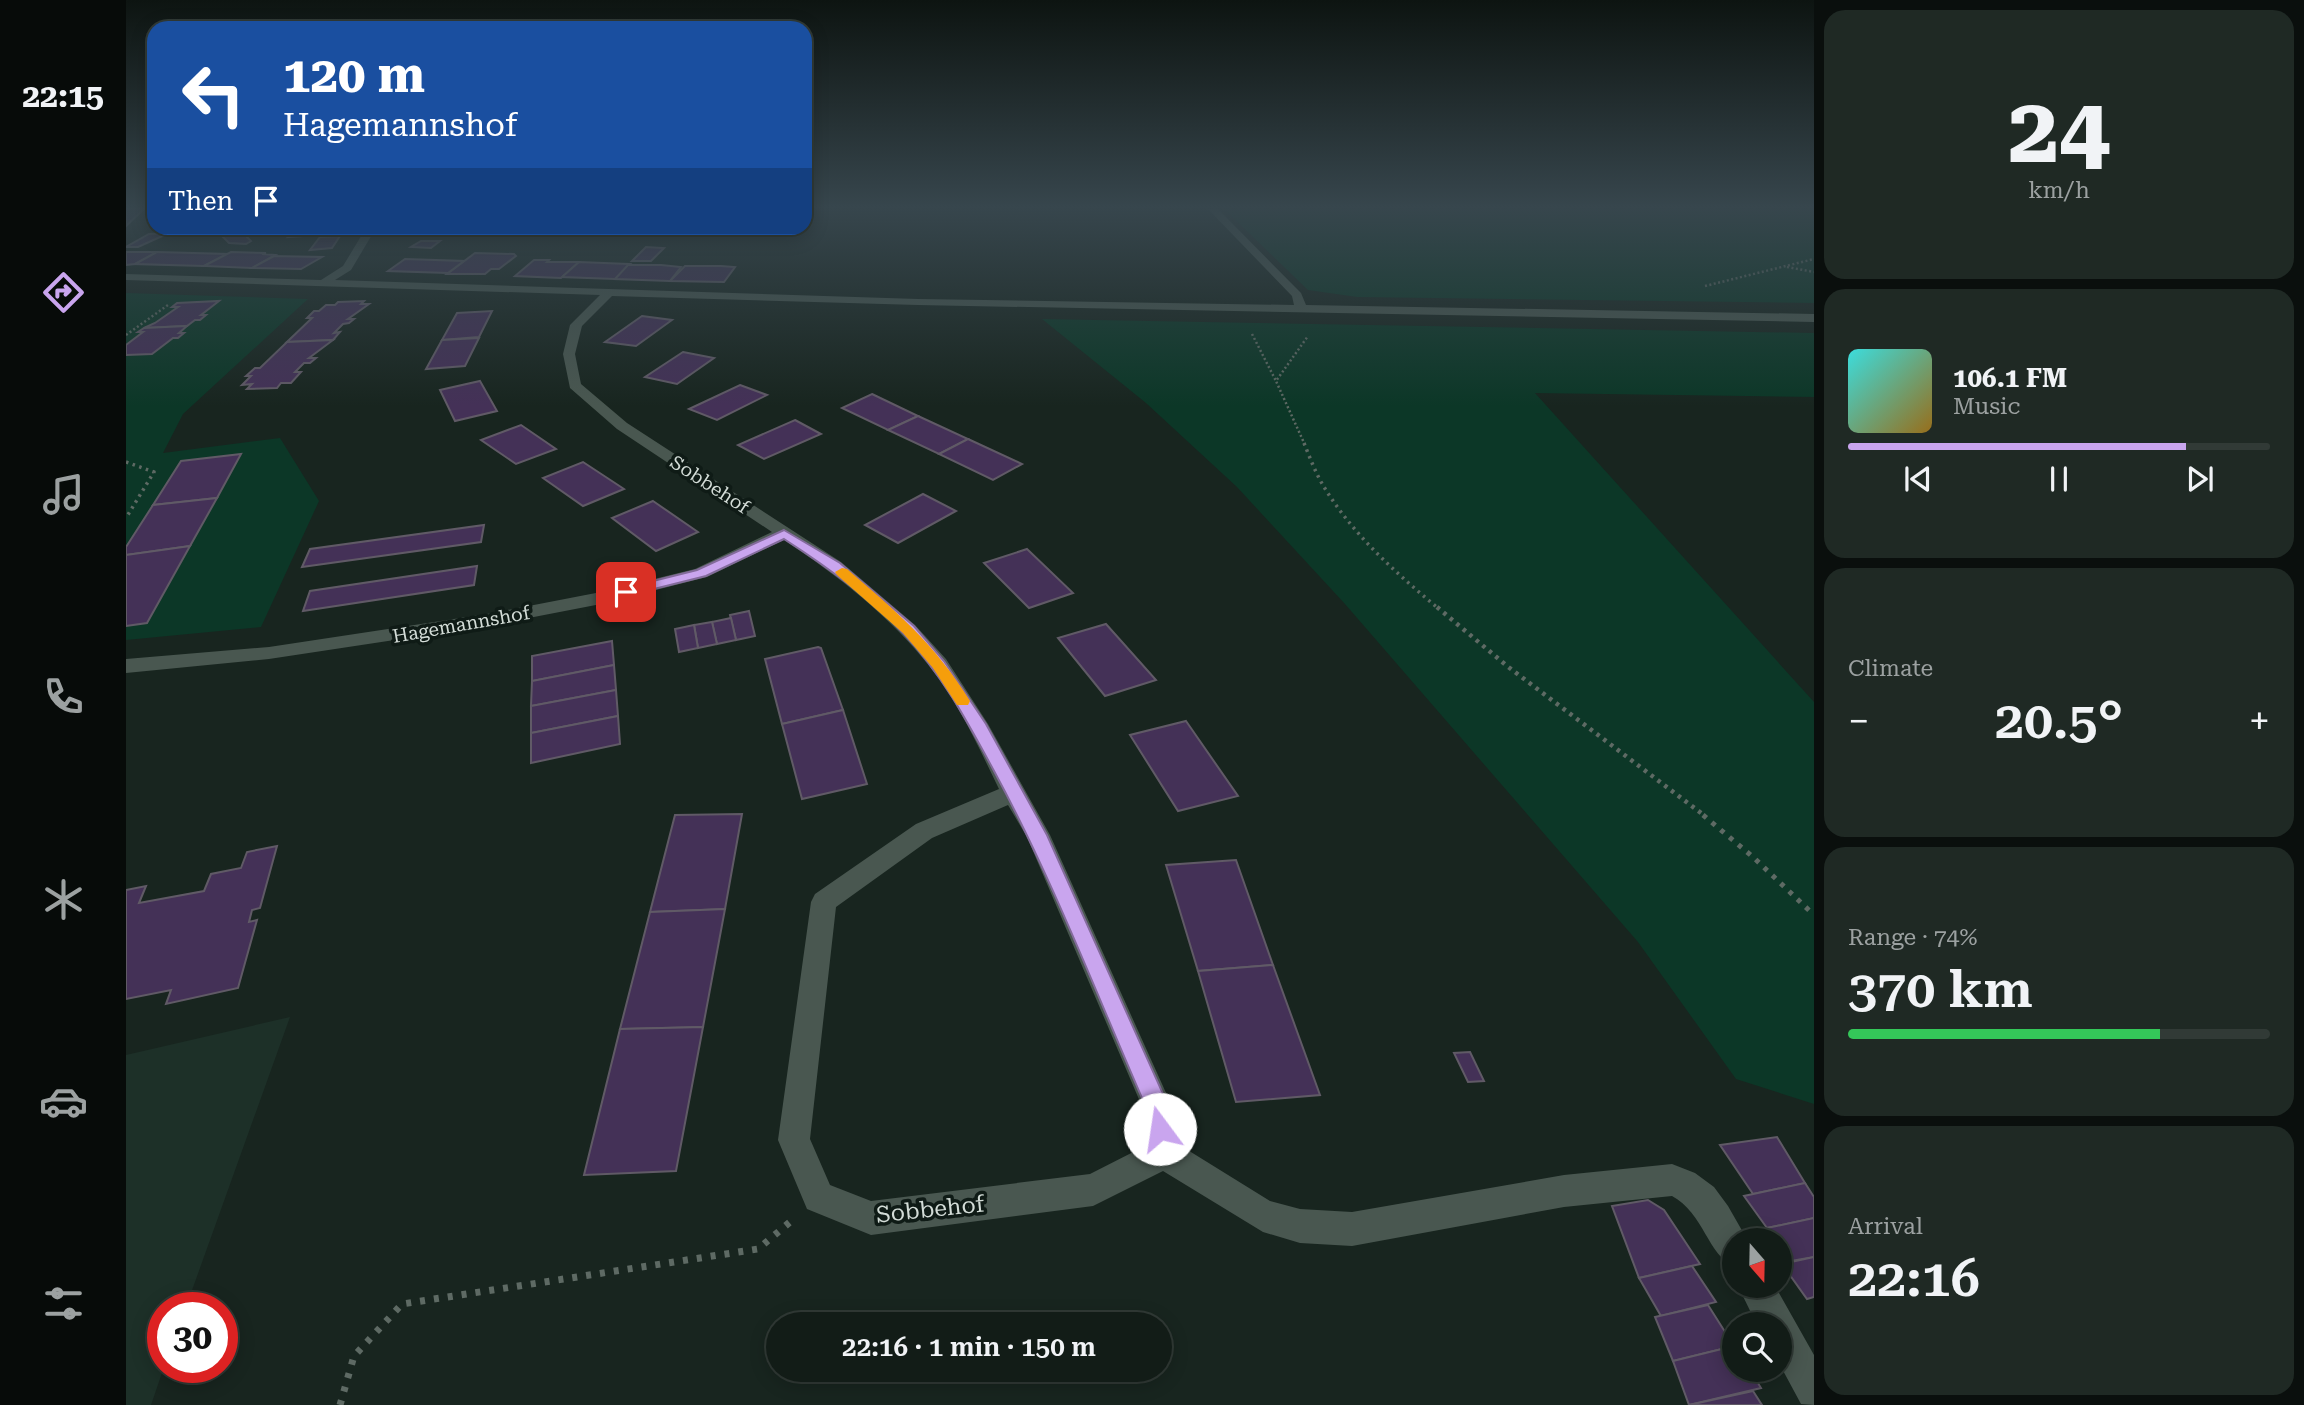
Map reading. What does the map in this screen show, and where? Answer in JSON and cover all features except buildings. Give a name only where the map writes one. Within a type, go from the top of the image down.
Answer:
[{"type":"street","points":[[322,284],[337,275]]},
{"type":"street","points":[[1277,275],[1297,295],[1301,309]]},
{"type":"street","points":[[126,277],[608,294],[1327,310],[1814,317]]},
{"type":"street","name":"Sobbehof","points":[[608,294],[576,325],[569,354],[575,385],[622,426],[835,566],[908,629],[939,664],[977,724],[1038,835],[1156,1104],[1164,1153],[1093,1191],[871,1218],[820,1197]]},
{"type":"street","name":"Hagemannshof","points":[[126,666],[269,653],[474,623],[601,598],[701,573],[784,533]]},
{"type":"street","points":[[820,1197],[794,1140],[824,902],[923,831],[1013,793]]},
{"type":"street","points":[[1164,1153],[1263,1215],[1300,1226],[1352,1229],[1564,1191],[1672,1180],[1686,1183],[1696,1192],[1712,1210],[1722,1228]]},
{"type":"street","points":[[1792,1352],[1814,1391]]},
{"type":"path","points":[[1703,286],[1749,275]]},
{"type":"path","points":[[1239,308],[1276,381],[1323,486],[1352,527],[1396,573],[1507,666],[1691,805],[1753,857],[1814,915]]},
{"type":"path","points":[[1276,381],[1327,310]]},
{"type":"path","points":[[126,462],[154,472],[126,518]]},
{"type":"path","points":[[340,1405],[354,1356],[402,1304],[758,1249],[820,1197]]},
{"type":"shaded area","points":[[290,1017],[191,1292],[147,1292],[147,1383],[159,1383],[151,1405],[126,1405],[126,1055]]},
{"type":"green space","points":[[1292,275],[1814,275],[1814,303],[1357,297],[1308,290]]},
{"type":"green space","points":[[126,293],[308,299],[183,414],[163,453],[280,438],[319,501],[261,627],[126,640]]},
{"type":"green space","points":[[1042,319],[1814,333],[1814,397],[1535,393],[1814,702],[1814,1104],[1736,1079],[1638,942],[1345,604],[1237,487],[1146,403]]},
{"type":"slow traffic","points":[[842,572],[908,629],[939,664],[962,701]]},
{"type":"route","points":[[626,592],[701,573],[784,533],[835,566],[908,629],[939,664],[977,724],[1038,835],[1156,1104],[1160,1129]]}]
